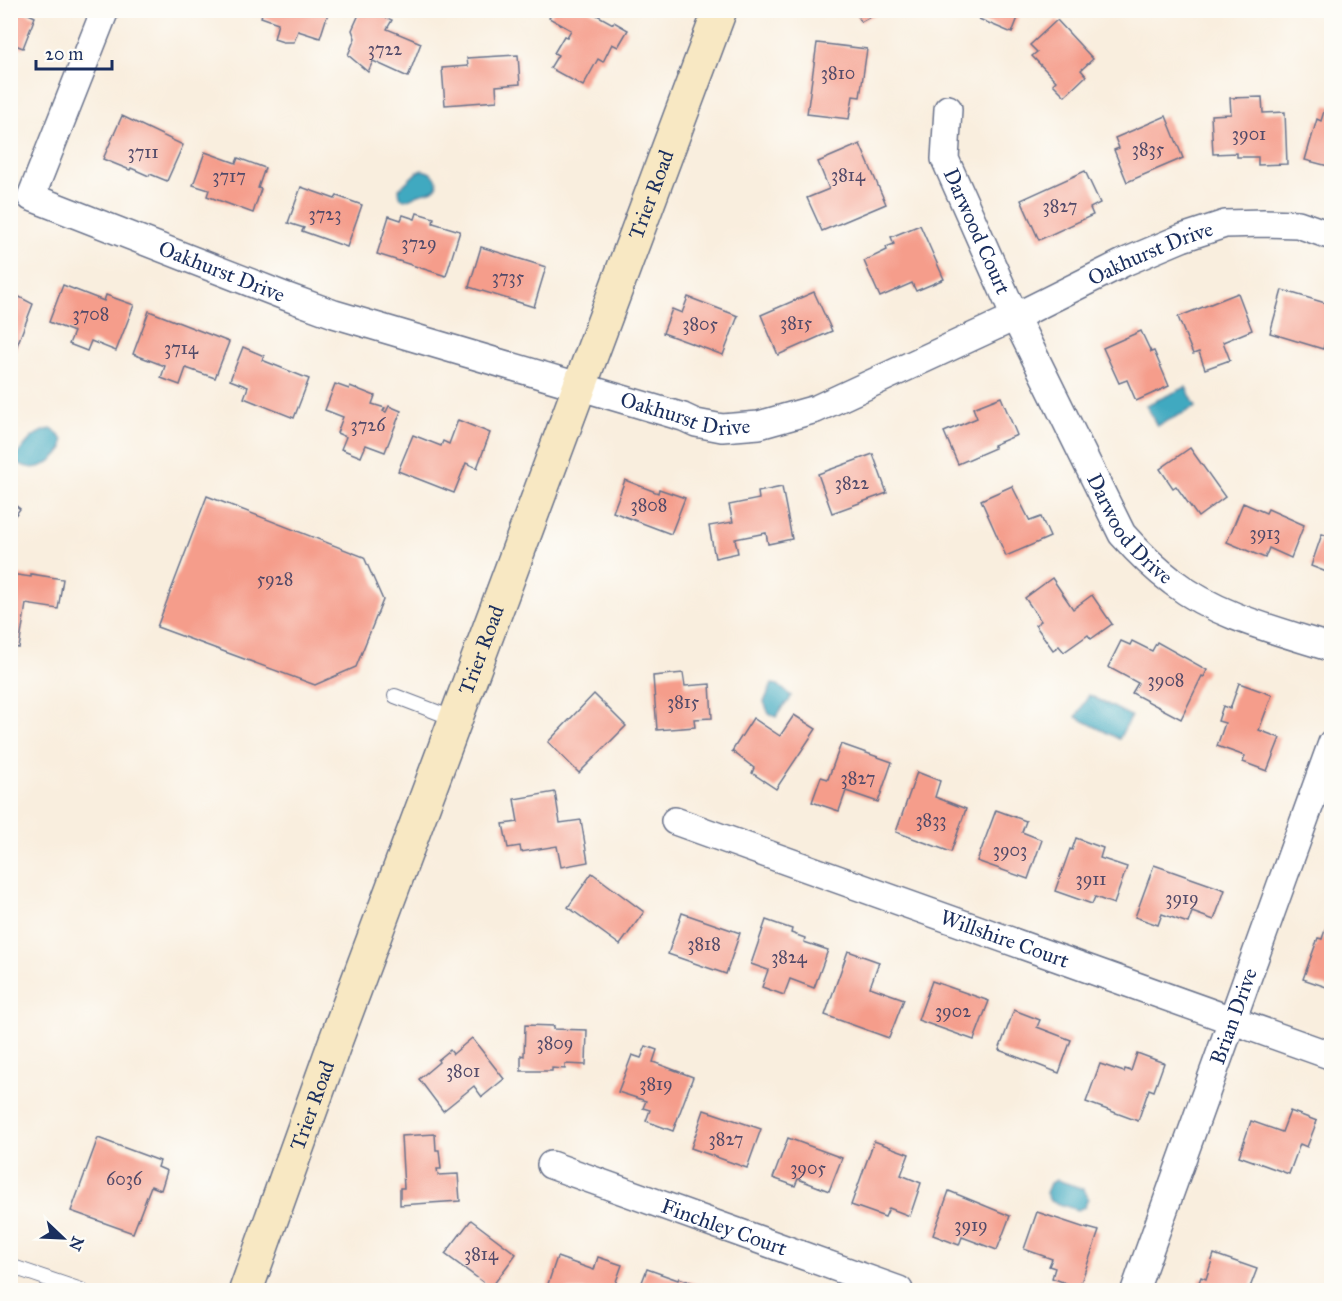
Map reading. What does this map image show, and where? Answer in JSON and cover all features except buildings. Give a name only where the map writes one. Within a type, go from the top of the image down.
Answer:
[{"type":"street","name":"Oakhurst Drive","points":[[105,10],[31,197],[334,314],[683,417],[696,423],[722,428],[759,425],[816,409],[1125,262],[1182,238],[1225,224],[1298,224],[1332,236]]},
{"type":"street","name":"Trier Road","points":[[246,1290],[334,1045],[720,10]]},
{"type":"street","name":"Darwood Court","points":[[948,109],[945,159],[1015,316]]},
{"type":"street","name":"Darwood Drive","points":[[1015,316],[1118,527],[1142,556],[1174,584],[1204,601],[1238,617],[1332,648]]},
{"type":"street","name":"Brian Drive","points":[[1135,1290],[1332,743]]},
{"type":"street","name":"Willshire Court","points":[[675,820],[1332,1056]]},
{"type":"street","name":"Finchley Court","points":[[550,1165],[899,1290]]},
{"type":"lane","points":[[395,696],[455,719]]},
{"type":"lane","points":[[12,1271],[81,1290]]},
{"type":"water","points":[[422,170],[434,175],[437,186],[431,191],[403,200],[399,189]]},
{"type":"water","points":[[1186,387],[1196,407],[1157,426],[1146,405]]},
{"type":"water","points":[[53,429],[63,440],[63,448],[53,459],[35,468],[15,461],[27,442],[41,432]]},
{"type":"water","points":[[772,684],[778,685],[791,696],[776,717],[769,714],[764,702]]},
{"type":"water","points":[[1089,695],[1131,716],[1119,739],[1076,717]]},
{"type":"water","points":[[1057,1180],[1084,1189],[1088,1198],[1085,1207],[1077,1210],[1050,1201],[1046,1193],[1050,1183]]}]
